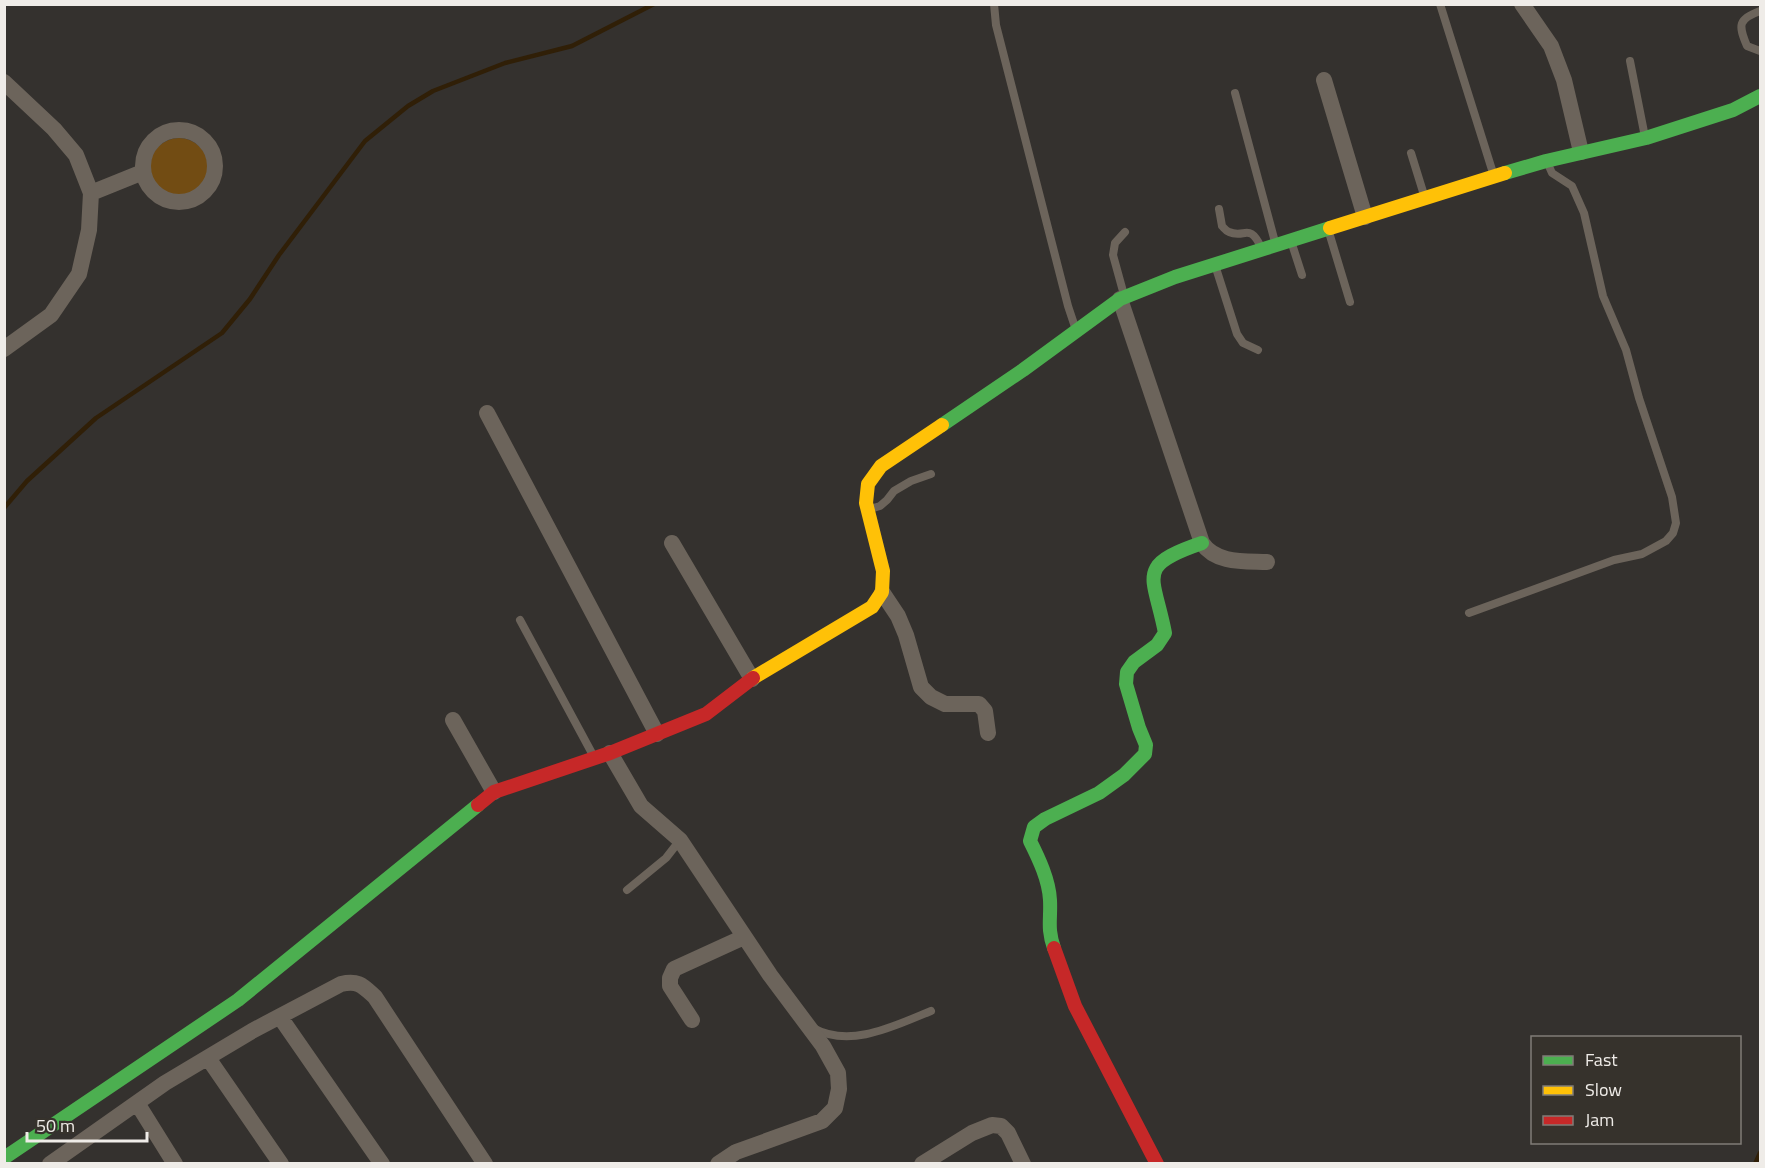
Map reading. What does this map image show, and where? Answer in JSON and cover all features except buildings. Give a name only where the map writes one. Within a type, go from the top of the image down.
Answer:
[{"type":"street","points":[[1522,4],[1551,46],[1564,80],[1581,152]]},
{"type":"street","points":[[1324,80],[1365,218]]},
{"type":"street","points":[[4,82],[54,129],[76,155],[91,193],[89,230],[79,274],[51,315],[4,349]]},
{"type":"street","points":[[4,1158],[238,1000],[494,792],[603,756],[706,714],[752,679],[872,607],[882,592],[883,571],[866,503],[868,484],[881,466],[1023,370],[1122,298],[1175,277],[1546,160],[1646,138],[1733,110],[1761,96]]},
{"type":"street","points":[[177,130],[200,137],[209,146],[214,157],[215,169],[212,181],[196,198],[185,201],[174,202],[153,192],[143,172],[143,160],[154,140],[165,133],[177,130]]},
{"type":"street","points":[[91,193],[143,172]]},
{"type":"street","points":[[1122,298],[1202,543],[1207,550],[1221,558],[1267,562]]},
{"type":"street","points":[[487,413],[657,734]]},
{"type":"street","points":[[672,543],[752,679]]},
{"type":"street","points":[[1157,1164],[1075,1006],[1049,933],[1050,898],[1038,856],[1030,842],[1035,827],[1045,819],[1099,793],[1124,775],[1145,754],[1146,745],[1125,684],[1127,672],[1134,662],[1157,645],[1165,633],[1152,579],[1156,565],[1168,556],[1202,543]]},
{"type":"street","points":[[882,592],[898,616],[921,687],[932,697],[945,704],[979,704],[985,711],[988,733]]},
{"type":"street","points":[[453,720],[494,792]]},
{"type":"street","points":[[603,756],[641,806],[680,840],[744,937],[823,1046],[838,1073],[839,1089],[835,1108],[822,1121],[736,1152],[718,1164]]},
{"type":"street","points":[[692,1020],[670,986],[670,978],[674,969],[744,937]]},
{"type":"street","points":[[50,1164],[165,1083],[280,1017],[341,984],[351,981],[362,985],[375,997],[485,1164]]},
{"type":"street","points":[[280,1017],[382,1164]]},
{"type":"street","points":[[208,1058],[281,1164]]},
{"type":"street","points":[[137,1103],[175,1164]]},
{"type":"street","points":[[922,1164],[972,1133],[992,1125],[1001,1126],[1008,1133],[1023,1164]]},
{"type":"lane","points":[[994,4],[996,25],[1076,331]]},
{"type":"lane","points":[[1440,4],[1494,176]]},
{"type":"lane","points":[[1761,11],[1747,16],[1741,24],[1747,46],[1761,51]]},
{"type":"lane","points":[[1630,61],[1646,138]]},
{"type":"lane","points":[[1235,93],[1269,248]]},
{"type":"lane","points":[[1411,153],[1426,198]]},
{"type":"lane","points":[[1469,613],[1614,560],[1642,554],[1666,541],[1673,533],[1676,523],[1672,497],[1639,398],[1626,350],[1603,296],[1584,213],[1572,186],[1552,173],[1546,160]]},
{"type":"lane","points":[[1219,209],[1222,226],[1230,233],[1252,234],[1269,248]]},
{"type":"lane","points":[[1328,229],[1350,302]]},
{"type":"lane","points":[[1122,298],[1113,255],[1115,243],[1125,232]]},
{"type":"lane","points":[[1291,241],[1302,275]]},
{"type":"lane","points":[[1215,265],[1237,334],[1243,343],[1258,350]]},
{"type":"lane","points":[[868,510],[880,506],[894,491],[911,481],[931,474]]},
{"type":"lane","points":[[520,620],[603,756]]},
{"type":"lane","points":[[627,890],[666,858],[680,840]]},
{"type":"lane","points":[[805,1023],[820,1032],[855,1036],[879,1031],[932,1011]]},
{"type":"shaded area","points":[[179,138],[195,143],[203,151],[208,167],[203,183],[195,191],[179,196],[163,191],[155,183],[150,167],[155,151],[163,143]]},
{"type":"waterway","points":[[4,508],[27,481],[96,418],[222,333],[250,299],[279,255],[365,141],[408,106],[433,91],[505,63],[572,46],[654,4]]},
{"type":"waterway","points":[[1755,1164],[1760,1153]]},
{"type":"traffic: fast","points":[[1505,173],[1646,138],[1733,110],[1760,96]]},
{"type":"traffic: fast","points":[[942,425],[1023,370],[1120,299],[1175,277],[1330,228]]},
{"type":"traffic: fast","points":[[1054,948],[1050,929],[1048,885],[1030,841],[1034,827],[1045,819],[1099,793],[1124,775],[1145,754],[1146,745],[1126,684],[1127,672],[1134,662],[1157,645],[1165,633],[1154,585],[1154,575],[1158,566],[1180,551],[1202,543]]},
{"type":"traffic: fast","points":[[4,1158],[238,1000],[478,805]]},
{"type":"traffic: slow","points":[[1330,228],[1505,173]]},
{"type":"traffic: slow","points":[[753,678],[872,607],[882,592],[883,571],[866,503],[868,484],[881,466],[942,425]]},
{"type":"traffic: jam","points":[[478,805],[494,792],[610,753],[706,714],[753,678]]},
{"type":"traffic: jam","points":[[1054,948],[1075,1006],[1157,1164]]}]
